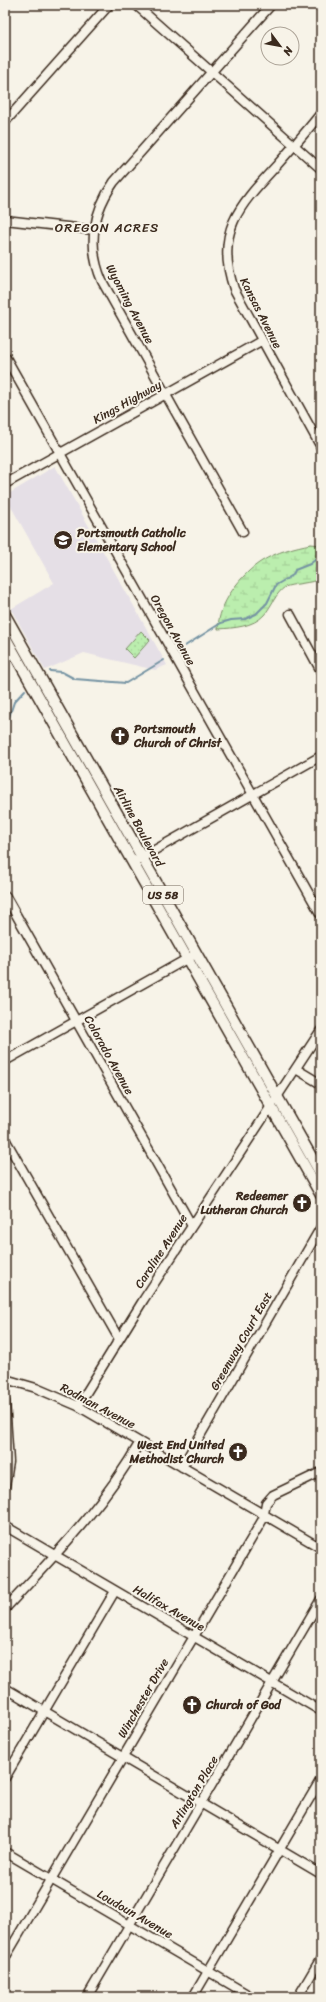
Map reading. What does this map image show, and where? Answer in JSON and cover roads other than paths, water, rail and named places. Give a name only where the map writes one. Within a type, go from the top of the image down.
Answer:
[{"type":"main road","name":"Airline Boulevard","points":[[5,615],[137,860],[191,956],[270,1107],[321,1195]]},
{"type":"main road","points":[[7,640],[18,639]]},
{"type":"main road","name":"Airline Boulevard","points":[[7,640],[137,860]]},
{"type":"main road","name":"Airline Boulevard","points":[[191,956],[277,1097],[321,1174]]},
{"type":"street","points":[[5,122],[109,5]]},
{"type":"street","points":[[136,5],[321,169]]},
{"type":"street","name":"Wyoming Avenue","points":[[243,532],[102,281],[95,261],[94,230],[98,211],[114,182],[271,5]]},
{"type":"street","name":"Kansas Avenue","points":[[321,113],[295,145],[242,204],[236,214],[228,238],[227,252],[230,277],[234,289],[261,341],[321,447]]},
{"type":"street","points":[[5,220],[94,230]]},
{"type":"street","name":"Kings Highway","points":[[5,484],[261,341]]},
{"type":"street","name":"Oregon Avenue","points":[[5,356],[321,915]]},
{"type":"street","points":[[290,614],[318,658],[321,671]]},
{"type":"street","points":[[137,860],[321,756]]},
{"type":"street","name":"Colorado Avenue","points":[[5,895],[192,1226]]},
{"type":"street","points":[[5,1061],[191,956]]},
{"type":"street","name":"Caroline Avenue","points":[[78,1406],[119,1339],[192,1226],[321,1030]]},
{"type":"street","points":[[296,1069],[321,1084]]},
{"type":"street","points":[[5,1139],[119,1339]]},
{"type":"street","name":"Greenway Court East","points":[[182,1467],[321,1227]]},
{"type":"street","name":"Rodman Avenue","points":[[5,1379],[36,1388],[78,1406],[321,1548]]},
{"type":"street","points":[[5,1401],[9,1462],[5,1487]]},
{"type":"street","points":[[5,1608],[87,1520],[106,1496],[140,1442]]},
{"type":"street","name":"Winchester Drive","points":[[5,1958],[264,1515],[266,1503],[273,1495],[321,1472]]},
{"type":"street","name":"Halifax Avenue","points":[[5,1526],[321,1711]]},
{"type":"street","points":[[5,1778],[115,1590]]},
{"type":"street","name":"Arlington Place","points":[[87,1997],[321,1599]]},
{"type":"street","points":[[5,1688],[321,1874]]},
{"type":"street","points":[[193,1997],[321,1779]]},
{"type":"street","name":"Loudoun Avenue","points":[[5,1852],[252,1997]]},
{"type":"street","points":[[298,1997],[321,1958]]},
{"type":"waterway","points":[[185,646],[221,623],[231,620],[245,619],[256,614],[267,603],[276,585],[293,575],[295,570],[310,564],[321,555]]},
{"type":"waterway","points":[[50,671],[62,672],[75,679],[126,683],[164,660]]},
{"type":"waterway","points":[[5,729],[14,702],[25,690]]},
{"type":"place","name":"Portsmouth Catholic Elementary School","points":[[63,540]]},
{"type":"place","name":"Portsmouth Church of Christ","points":[[120,736]]},
{"type":"place","name":"Redeemer Lutheran Church","points":[[302,1203]]},
{"type":"place","name":"West End United Methodist Church","points":[[238,1452]]},
{"type":"place","name":"Church of God","points":[[192,1705]]},
{"type":"district","name":"OREGON ACRES","points":[[107,227]]}]
